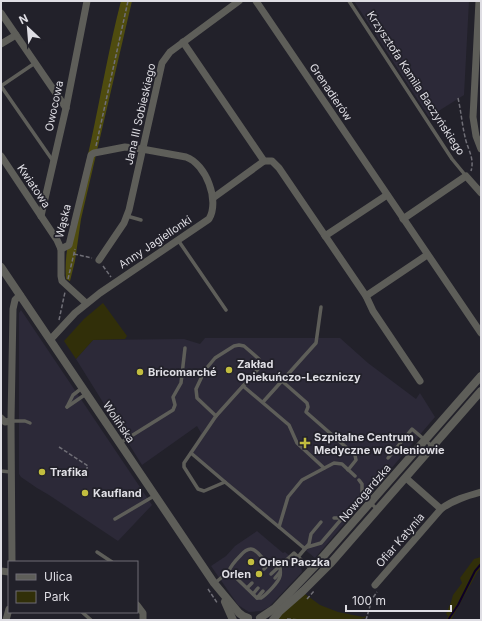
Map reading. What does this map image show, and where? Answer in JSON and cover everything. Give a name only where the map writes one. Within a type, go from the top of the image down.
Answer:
[{"type":"street","name":"Owocowa","points":[[40,216],[66,108],[87,1]]},
{"type":"street","name":"Jana III Sobieskiego","points":[[99,260],[127,216],[162,63],[170,52],[240,1]]},
{"type":"street","name":"Grenadierów","points":[[256,1],[481,333]]},
{"type":"street","points":[[479,1],[473,117],[476,136],[481,150]]},
{"type":"street","points":[[1,13],[66,108]]},
{"type":"street","points":[[1,44],[16,35]]},
{"type":"street","points":[[183,42],[264,161]]},
{"type":"street","name":"Wąska","points":[[86,303],[62,282],[61,250],[69,245],[91,155],[105,150],[125,147],[142,148]]},
{"type":"street","points":[[142,148],[194,161],[208,182],[213,198],[264,161],[272,161],[276,163],[366,296],[373,311],[420,381]]},
{"type":"street","name":"Kwiatowa","points":[[1,156],[57,240],[61,250]]},
{"type":"street","points":[[403,218],[466,176]]},
{"type":"street","name":"Krzysztofa Kamila Baczyńskiego","points":[[466,176],[481,193]]},
{"type":"street","points":[[325,236],[387,195]]},
{"type":"street","name":"Anny Jagiellonki","points":[[50,340],[86,303],[209,219],[212,210],[213,198]]},
{"type":"street","points":[[366,296],[427,255]]},
{"type":"street","name":"Wolińska","points":[[1,267],[216,586],[245,619]]},
{"type":"street","points":[[12,561],[11,421],[13,309],[14,300],[20,295]]},
{"type":"street","name":"Nowogardzka","points":[[262,619],[312,570],[481,376]]},
{"type":"street","name":"Nowogardzka","points":[[273,620],[279,612],[330,564],[481,391]]},
{"type":"street","points":[[1,418],[5,422],[11,421]]},
{"type":"street","points":[[406,478],[441,509]]},
{"type":"street","name":"Ofiar Katynia","points":[[376,585],[441,509],[455,501],[481,492]]},
{"type":"street","name":"Wolińska","points":[[216,586],[233,620]]},
{"type":"street","points":[[138,606],[143,613],[143,620]]},
{"type":"street","points":[[245,619],[262,619]]},
{"type":"lane","name":"Krzysztofa Kamila Baczyńskiego","points":[[349,1],[452,159],[466,176]]},
{"type":"lane","points":[[35,63],[1,86],[53,162]]},
{"type":"lane","points":[[127,216],[141,220]]},
{"type":"lane","points":[[178,240],[226,310]]},
{"type":"lane","points":[[264,402],[316,343],[321,307]]},
{"type":"lane","points":[[216,416],[197,398],[196,389],[205,370],[215,358],[234,346],[244,346],[259,359],[259,368],[216,416],[184,463],[184,467],[198,489],[204,491],[225,482]]},
{"type":"lane","points":[[120,443],[173,410],[175,405],[173,397],[183,377],[185,348]]},
{"type":"lane","points":[[282,381],[307,403],[308,407],[306,412],[356,455],[356,460],[348,470]]},
{"type":"lane","points":[[243,386],[264,402],[289,425],[297,443],[324,468]]},
{"type":"lane","points":[[84,391],[67,407],[68,402],[73,395],[84,391]]},
{"type":"lane","points":[[11,421],[25,421],[30,423]]},
{"type":"lane","points":[[388,458],[412,429],[432,447]]},
{"type":"lane","points":[[191,453],[304,548]]},
{"type":"lane","points":[[279,527],[288,497],[302,480],[334,463],[342,464],[355,476]]},
{"type":"lane","points":[[1,471],[11,472]]},
{"type":"lane","points":[[304,548],[321,543],[362,495],[362,484],[359,480]]},
{"type":"lane","points":[[115,519],[151,496],[155,495]]},
{"type":"lane","points":[[362,495],[378,509]]},
{"type":"lane","points":[[334,518],[342,518]]},
{"type":"lane","points":[[298,557],[308,544],[311,534],[322,522]]},
{"type":"lane","points":[[216,586],[244,550],[254,550],[269,564],[280,566]]},
{"type":"lane","points":[[96,552],[110,561]]},
{"type":"lane","points":[[270,574],[294,554],[312,570]]},
{"type":"lane","points":[[264,569],[269,564]]},
{"type":"lane","points":[[257,598],[262,598],[267,594],[278,580],[280,576],[280,566]]},
{"type":"lane","points":[[229,571],[257,598]]},
{"type":"lane","points":[[275,578],[280,572]]},
{"type":"lane","points":[[247,588],[252,582]]},
{"type":"lane","points":[[253,594],[258,588]]},
{"type":"lane","points":[[257,598],[262,591]]},
{"type":"lane","points":[[83,613],[91,620]]},
{"type":"path","points":[[458,98],[465,139],[472,155],[473,164],[472,170],[466,176]]},
{"type":"path","points":[[59,447],[88,466],[86,470]]},
{"type":"path","points":[[366,620],[372,600],[379,589],[376,585]]},
{"type":"path","points":[[287,619],[298,620]]},
{"type":"shaded area","points":[[121,1],[132,1],[81,219],[75,261],[70,281],[66,279],[69,235]]},
{"type":"shaded area","points":[[354,1],[469,1],[464,95],[429,117]]},
{"type":"shaded area","points":[[21,310],[152,505],[118,541],[37,488],[19,474],[19,313]]},
{"type":"shaded area","name":"Szpitalne Centrum Medyczne w Goleniowie","points":[[205,338],[340,338],[368,363],[416,399],[420,393],[435,417],[315,558],[235,492],[191,453],[201,433],[197,426],[142,465],[76,359],[93,340],[184,339],[200,344]]},
{"type":"shaded area","points":[[257,531],[283,553],[285,552],[298,563],[301,566],[302,572],[269,607],[261,611],[249,612],[238,605],[211,566],[226,556],[235,546]]},
{"type":"green space","points":[[103,303],[127,336],[125,339],[93,340],[76,359],[64,341],[84,319]]},
{"type":"green space","points":[[481,557],[481,569],[478,571],[451,620],[446,620],[448,616],[446,614],[453,595],[462,583],[460,578],[474,559]]},
{"type":"green space","points":[[305,594],[320,605],[338,612],[363,617],[366,616],[365,618],[355,620],[277,620],[278,617]]},
{"type":"waterway","points":[[448,620],[458,605],[475,571],[481,564]]},
{"type":"place","name":"Zakład Opiekuńczo-Leczniczy","points":[[229,370]]},
{"type":"place","name":"Bricomarché","points":[[140,372]]},
{"type":"place","name":"Szpitalne Centrum Medyczne w Goleniowie","points":[[305,443]]},
{"type":"place","name":"Trafika","points":[[42,472]]},
{"type":"place","name":"Kaufland","points":[[85,493]]},
{"type":"place","name":"Orlen Paczka","points":[[251,562]]},
{"type":"place","name":"Orlen","points":[[259,574]]}]
